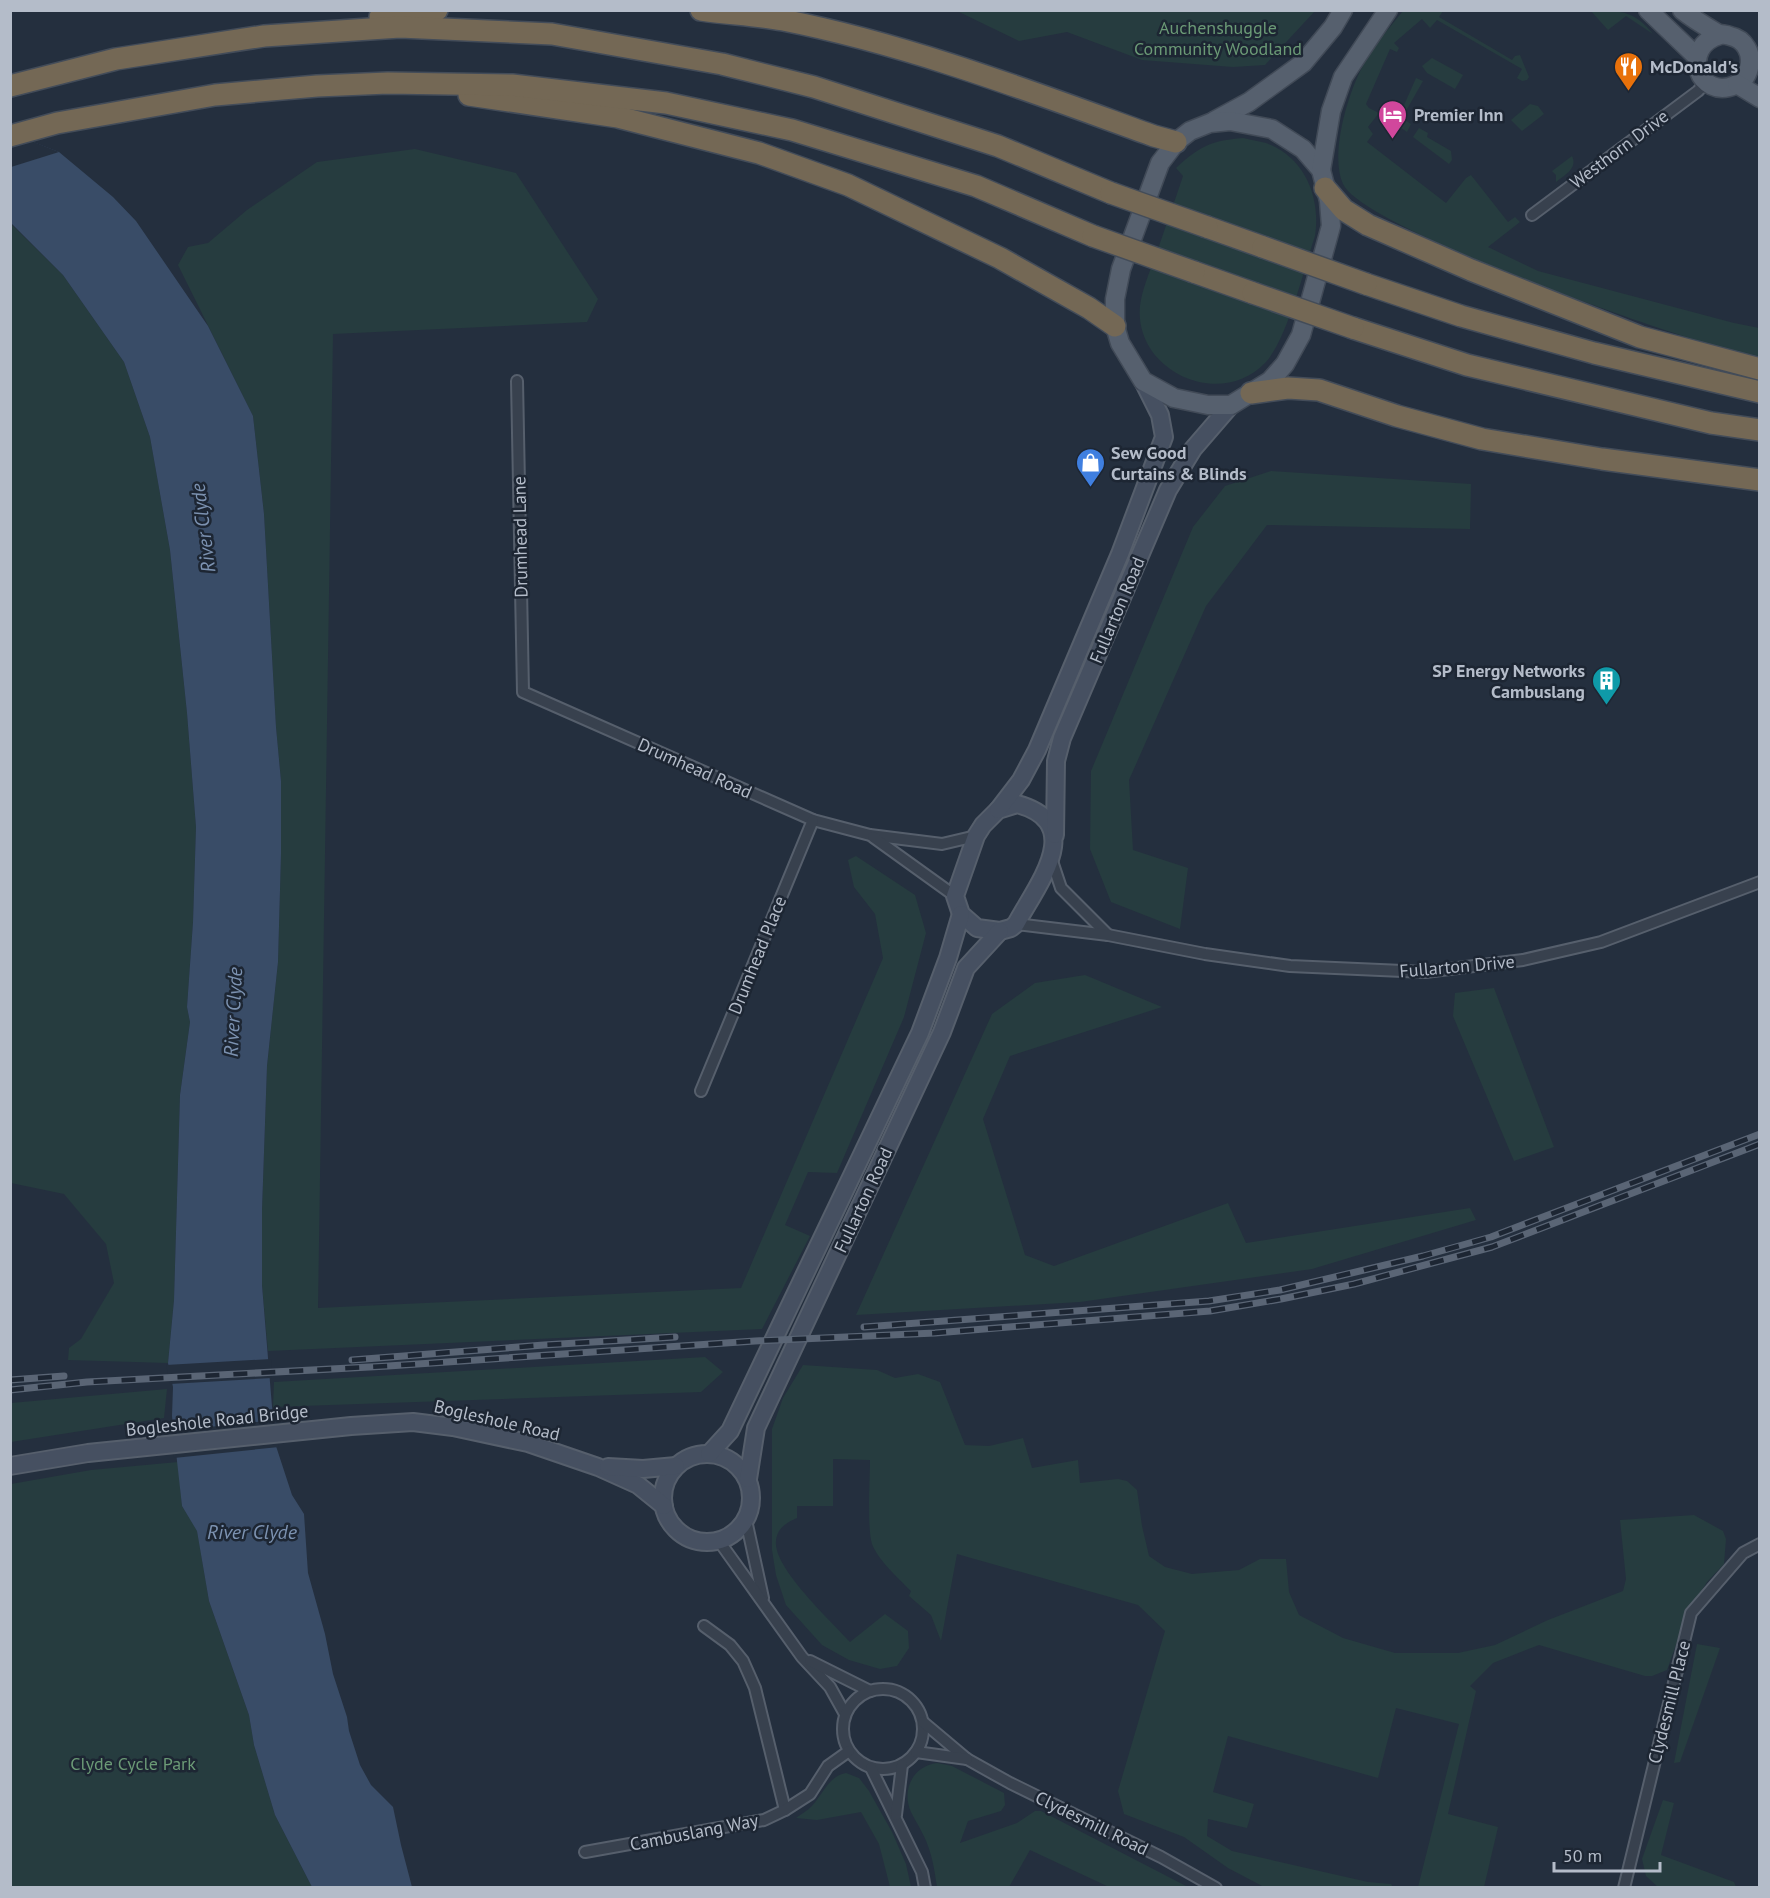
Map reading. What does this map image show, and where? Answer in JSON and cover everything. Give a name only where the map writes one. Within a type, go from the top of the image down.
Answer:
[{"type":"highway","points":[[10,86],[116,60],[437,10]]},
{"type":"highway","points":[[701,10],[781,20],[862,38],[954,65],[1176,142]]},
{"type":"highway","points":[[264,36],[400,27],[552,34],[722,64],[814,87],[998,146],[1111,193],[1461,316],[1594,353],[1760,392]]},
{"type":"highway","points":[[388,83],[618,117],[759,153],[848,185],[928,222],[1000,258],[1089,308],[1115,326]]},
{"type":"highway","points":[[10,136],[57,123],[215,95],[317,86],[388,83],[512,85],[666,103],[792,130],[976,186],[1093,236],[1353,328],[1467,365],[1711,423],[1760,430]]},
{"type":"highway","points":[[1323,179],[1344,210],[1368,225],[1471,270],[1640,337],[1760,369]]},
{"type":"highway","points":[[1251,393],[1288,388],[1318,390],[1397,416],[1482,439],[1602,459],[1760,480]]},
{"type":"main road","name":"Fullarton Road","points":[[1143,381],[1120,343],[1115,326],[1115,299],[1121,269],[1160,164],[1176,142],[1190,131],[1249,102],[1303,63],[1333,27],[1343,10]]},
{"type":"main road","name":"Fullarton Road","points":[[1231,405],[1270,381],[1285,364],[1301,335],[1331,226],[1323,179],[1331,111],[1343,77],[1388,10]]},
{"type":"main road","points":[[1648,10],[1697,57]]},
{"type":"main road","points":[[1682,10],[1720,35],[1736,38],[1747,48],[1755,66],[1745,78],[1727,88],[1716,87],[1706,82],[1698,70],[1697,57],[1704,43],[1720,35]]},
{"type":"main road","points":[[1737,84],[1760,98]]},
{"type":"main road","name":"Fullarton Road","points":[[1210,123],[1230,121],[1272,129],[1303,149],[1323,179]]},
{"type":"main road","points":[[1143,381],[1174,398],[1208,405],[1231,405]]},
{"type":"street","name":"Westhorn Drive","points":[[1532,215],[1698,91],[1706,82]]},
{"type":"street","name":"Drumhead Lane","points":[[517,381],[523,692]]},
{"type":"street","name":"Fullarton Road","points":[[998,810],[1021,780],[1036,750],[1120,554],[1164,437],[1160,415],[1143,381]]},
{"type":"street","name":"Fullarton Road","points":[[1055,836],[1056,761],[1062,738],[1168,490],[1193,448],[1231,405]]},
{"type":"street","name":"Drumhead Road","points":[[523,692],[813,820],[870,835]]},
{"type":"street","points":[[870,835],[955,896],[961,914],[976,928],[1000,931],[1016,924],[1052,858],[1055,836],[1047,819],[1032,808],[1017,804],[998,810],[976,836],[955,896]]},
{"type":"street","name":"Drumhead Place","points":[[701,1090],[813,820]]},
{"type":"street","points":[[870,835],[942,844],[976,836]]},
{"type":"street","points":[[1052,858],[1061,888],[1108,936]]},
{"type":"street","name":"Fullarton Drive","points":[[1016,924],[1108,936],[1205,954],[1290,966],[1425,972],[1523,960],[1600,942],[1760,882]]},
{"type":"street","name":"Fullarton Road","points":[[709,1454],[730,1431],[920,1033],[948,958],[961,914]]},
{"type":"street","name":"Fullarton Road","points":[[748,1479],[756,1428],[942,1032],[966,968],[1000,931]]},
{"type":"street","name":"Bogleshole Road","points":[[351,1426],[413,1422],[453,1427],[528,1443],[598,1467],[638,1485],[664,1506]]},
{"type":"street","name":"Bogleshole Road Bridge","points":[[10,1466],[88,1454],[351,1426]]},
{"type":"street","points":[[709,1454],[732,1461],[741,1469],[748,1479],[751,1507],[746,1520],[739,1529],[719,1541],[705,1542],[692,1540],[680,1533],[671,1523],[664,1506],[663,1491],[676,1466],[686,1459],[709,1454]]},
{"type":"street","name":"Bogleshole Road","points":[[598,1467],[676,1466]]},
{"type":"street","points":[[746,1520],[764,1605]]},
{"type":"street","points":[[719,1541],[802,1657],[830,1687],[845,1714]]},
{"type":"street","name":"Clydesmill Place","points":[[1624,1887],[1691,1613],[1743,1553],[1760,1544]]},
{"type":"street","points":[[704,1626],[730,1645],[743,1661],[754,1688],[785,1810]]},
{"type":"street","points":[[802,1657],[870,1691]]},
{"type":"street","points":[[882,1688],[905,1695],[913,1702],[923,1722],[923,1732],[916,1752],[902,1765],[892,1769],[871,1768],[855,1759],[843,1740],[842,1726],[845,1714],[851,1704],[870,1691],[882,1688]]},
{"type":"street","name":"Clydesmill Road","points":[[923,1722],[967,1759],[1216,1887]]},
{"type":"street","name":"Cambuslang Way","points":[[585,1852],[764,1820],[810,1794],[828,1766],[849,1751]]},
{"type":"street","name":"Clydesmill Road","points":[[916,1752],[967,1759]]},
{"type":"street","points":[[896,1815],[902,1765]]},
{"type":"street","points":[[871,1768],[922,1872],[925,1887]]},
{"type":"green space","name":"Auchenshuggle Community Woodland","points":[[957,11],[1315,11],[1265,65],[1233,67],[1142,60],[1067,32],[1019,41]]},
{"type":"green space","points":[[1403,11],[1443,11],[1439,17],[1512,60],[1515,56],[1520,55],[1529,77],[1522,81],[1517,78],[1522,69],[1437,20],[1430,28],[1422,19],[1394,43],[1399,48],[1397,52],[1390,49],[1366,104],[1379,113],[1368,127],[1373,134],[1367,142],[1446,203],[1471,175],[1508,222],[1515,217],[1520,222],[1488,247],[1538,271],[1759,328],[1759,358],[1607,310],[1468,256],[1408,229],[1364,204],[1343,184],[1338,156],[1347,105],[1369,55]]},
{"type":"green space","points":[[1591,11],[1625,13],[1639,20],[1653,34],[1626,16],[1608,30]]},
{"type":"green space","points":[[1432,58],[1463,75],[1455,89],[1427,73],[1422,66]]},
{"type":"green space","points":[[1416,78],[1423,81],[1402,118],[1411,124],[1407,132],[1386,117],[1389,113],[1394,116],[1399,111],[1401,112]]},
{"type":"green space","points":[[1530,104],[1538,106],[1544,114],[1522,131],[1511,120]]},
{"type":"green space","points":[[1419,128],[1428,133],[1427,137],[1451,151],[1452,160],[1449,164],[1413,137]]},
{"type":"green space","points":[[1243,138],[1280,149],[1300,169],[1307,180],[1315,207],[1315,236],[1288,321],[1281,338],[1265,363],[1246,377],[1226,383],[1204,383],[1183,376],[1165,365],[1151,349],[1142,329],[1140,306],[1142,294],[1183,176],[1176,168],[1192,154],[1206,146]]},
{"type":"green space","points":[[415,149],[516,173],[598,299],[587,322],[333,334],[318,1308],[741,1288],[883,958],[875,914],[854,887],[848,860],[856,856],[915,895],[926,933],[904,1017],[837,1173],[808,1172],[785,1225],[810,1236],[762,1329],[268,1351],[262,1285],[262,1210],[267,1066],[278,962],[281,781],[264,514],[253,416],[178,265],[188,247],[208,243],[247,210],[317,162]]},
{"type":"green space","points":[[1572,156],[1572,168],[1556,182],[1556,175],[1552,171]]},
{"type":"green space","points":[[10,223],[63,275],[124,362],[150,437],[170,550],[196,827],[187,1007],[190,1022],[180,1095],[174,1300],[168,1363],[68,1360],[69,1348],[81,1339],[114,1283],[106,1244],[64,1194],[11,1183]]},
{"type":"green space","points":[[1271,471],[1471,484],[1470,529],[1267,525],[1206,606],[1129,780],[1133,850],[1188,868],[1180,929],[1111,902],[1090,849],[1091,771],[1193,527],[1225,486]]},
{"type":"green space","points":[[1085,975],[1162,1007],[1010,1056],[983,1119],[1025,1255],[1054,1266],[1228,1203],[1246,1243],[1470,1208],[1476,1220],[1312,1269],[1080,1302],[856,1315],[992,1014],[1035,983]]},
{"type":"green space","points":[[1494,988],[1554,1147],[1514,1161],[1453,1016],[1455,993]]},
{"type":"green space","points":[[705,1357],[723,1372],[701,1392],[273,1407],[274,1382]]},
{"type":"green space","points":[[803,1365],[877,1370],[895,1378],[918,1374],[940,1382],[965,1445],[989,1446],[1023,1438],[1032,1468],[1078,1460],[1080,1483],[1118,1479],[1127,1481],[1137,1490],[1149,1556],[1165,1567],[1192,1574],[1239,1570],[1260,1559],[1286,1559],[1289,1592],[1299,1615],[1343,1638],[1395,1653],[1458,1653],[1495,1645],[1548,1620],[1623,1591],[1626,1579],[1620,1520],[1694,1515],[1723,1531],[1726,1539],[1724,1564],[1707,1582],[1687,1614],[1667,1670],[1652,1676],[1645,1676],[1539,1645],[1493,1663],[1470,1686],[1476,1691],[1448,1814],[1498,1827],[1484,1887],[1418,1887],[1459,1724],[1396,1708],[1378,1778],[1228,1736],[1213,1792],[1254,1804],[1247,1828],[1208,1819],[1207,1836],[1232,1851],[1368,1882],[1391,1884],[1393,1887],[1264,1887],[1228,1868],[1184,1837],[1124,1814],[1118,1791],[1165,1631],[1138,1605],[957,1554],[941,1641],[931,1615],[909,1596],[911,1591],[884,1563],[872,1544],[869,1515],[870,1460],[833,1459],[833,1506],[797,1506],[797,1518],[785,1525],[777,1535],[776,1545],[779,1556],[795,1582],[850,1642],[885,1614],[908,1631],[909,1648],[897,1666],[880,1669],[849,1660],[822,1645],[786,1605],[776,1575],[772,1550],[772,1429],[783,1398]]},
{"type":"green space","points":[[167,1389],[164,1418],[11,1442],[11,1403]]},
{"type":"green space","name":"Clyde Cycle Park","points":[[178,1462],[182,1506],[197,1530],[209,1601],[249,1715],[254,1745],[275,1815],[312,1887],[11,1888],[11,1484],[91,1470]]},
{"type":"green space","points":[[1697,1644],[1720,1648],[1680,1762],[1674,1763]]},
{"type":"green space","points":[[937,1763],[952,1766],[1004,1793],[1005,1805],[1001,1811],[968,1821],[960,1843],[1017,1823],[1035,1811],[1041,1811],[1188,1887],[1109,1887],[1030,1850],[1009,1887],[937,1887],[930,1851],[911,1812],[907,1795],[911,1780],[916,1774],[921,1769]]},
{"type":"green space","points":[[846,1773],[859,1778],[869,1791],[892,1832],[906,1864],[911,1887],[890,1887],[879,1844],[861,1812],[817,1820],[796,1818],[812,1806],[835,1778]]},
{"type":"green space","points":[[1663,1800],[1674,1803],[1661,1855],[1734,1882],[1736,1887],[1658,1887],[1646,1876],[1642,1859]]},
{"type":"water","name":"River Clyde","points":[[10,133],[59,152],[113,197],[136,221],[208,326],[253,416],[264,514],[281,781],[278,962],[267,1066],[262,1210],[262,1285],[275,1443],[292,1495],[304,1514],[308,1573],[349,1731],[360,1765],[371,1785],[393,1807],[412,1887],[312,1887],[275,1815],[254,1745],[249,1715],[209,1601],[197,1531],[182,1506],[172,1416],[173,1387],[168,1363],[174,1300],[180,1095],[190,1022],[187,1007],[196,827],[170,550],[150,437],[124,362],[63,275],[11,223]]},
{"type":"pier","points":[[11,133],[59,152],[11,167]]},
{"type":"pier","points":[[271,1359],[272,1378],[170,1384],[166,1365]]},
{"type":"pier","points":[[276,1420],[279,1447],[174,1458],[171,1431]]},
{"type":"railway","points":[[864,1327],[1209,1301],[1280,1290],[1423,1256],[1491,1237],[1760,1134]]},
{"type":"railway","points":[[10,1390],[87,1382],[388,1366],[755,1341],[935,1333],[1210,1311],[1354,1284],[1492,1247],[1760,1144]]},
{"type":"railway","points":[[352,1360],[675,1337]]},
{"type":"railway","points":[[10,1380],[64,1376]]},
{"type":"place","name":"McDonald's","points":[[1629,92]]},
{"type":"place","name":"Premier Inn","points":[[1393,140]]},
{"type":"place","name":"Sew Good Curtains & Blinds","points":[[1090,488]]},
{"type":"place","name":"SP Energy Networks Cambuslang","points":[[1606,706]]}]
